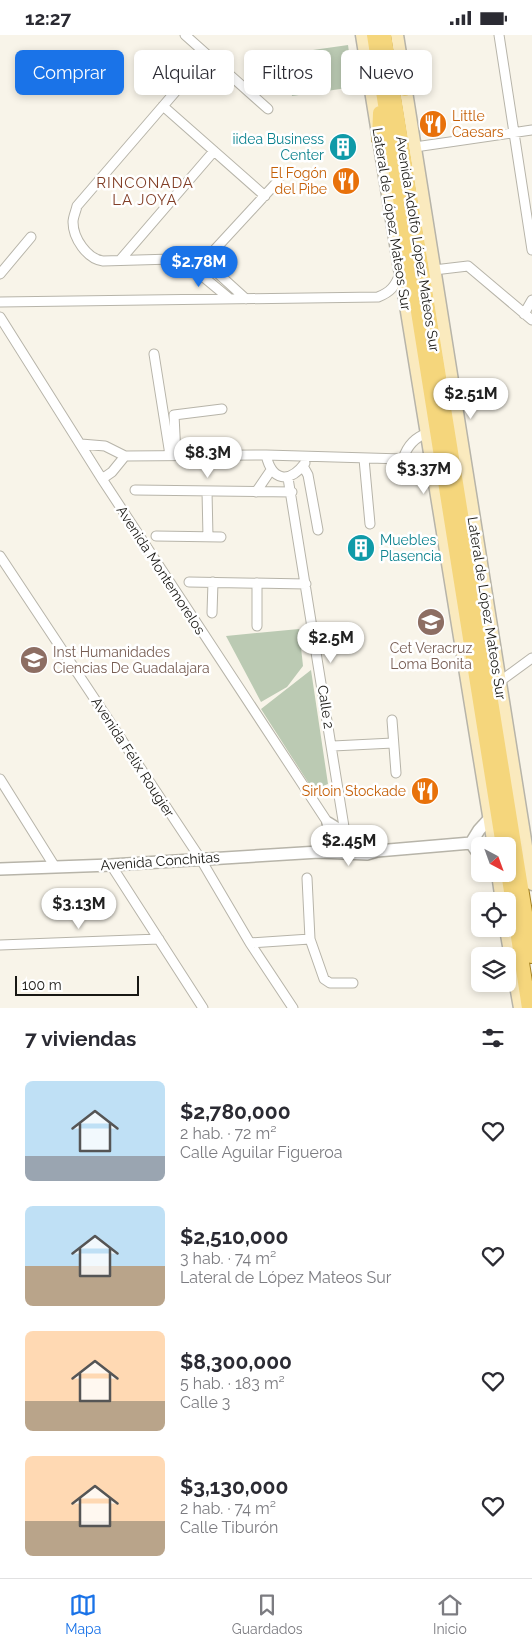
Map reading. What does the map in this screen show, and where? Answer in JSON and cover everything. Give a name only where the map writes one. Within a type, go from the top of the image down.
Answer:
[{"type":"main road","name":"Lateral de López Mateos Sur","points":[[362,35],[493,837]]},
{"type":"main road","name":"Avenida Adolfo López Mateos Sur","points":[[374,35],[376,50]]},
{"type":"main road","points":[[385,35],[391,50]]},
{"type":"main road","name":"Avenida Adolfo López Mateos Sur","points":[[385,35],[487,673],[526,885],[532,956]]},
{"type":"main road","name":"Lateral de López Mateos Sur","points":[[397,35],[399,50]]},
{"type":"main road","points":[[379,139],[381,95]]},
{"type":"main road","name":"Avenida Adolfo López Mateos Sur","points":[[384,95],[502,837]]},
{"type":"main road","name":"Lateral de López Mateos Sur","points":[[406,95],[499,682],[526,885]]},
{"type":"main road","points":[[449,437],[454,395]]},
{"type":"main road","points":[[441,517],[458,560]]},
{"type":"main road","points":[[487,673],[499,682]]},
{"type":"main road","points":[[510,883],[529,1008]]},
{"type":"main road","points":[[526,885],[532,908]]},
{"type":"main road","points":[[507,937],[520,1008]]},
{"type":"street","points":[[185,35],[268,109]]},
{"type":"street","points":[[499,35],[532,250]]},
{"type":"street","points":[[173,95],[77,206],[73,221],[78,239],[85,250],[96,260],[183,260],[208,258],[278,181]]},
{"type":"street","points":[[163,107],[265,196]]},
{"type":"street","points":[[415,147],[532,130]]},
{"type":"street","points":[[121,259],[214,151]]},
{"type":"street","points":[[0,274],[31,237]]},
{"type":"street","points":[[208,258],[213,269],[246,299]]},
{"type":"street","points":[[183,260],[230,299]]},
{"type":"street","points":[[434,270],[468,266],[532,320]]},
{"type":"street","points":[[0,302],[378,297],[387,294],[394,287],[401,271]]},
{"type":"street","points":[[524,314],[532,300]]},
{"type":"street","name":"Avenida Montemorelos","points":[[0,317],[102,479],[328,823]]},
{"type":"street","points":[[154,354],[173,455]]},
{"type":"street","points":[[173,455],[174,415],[222,409]]},
{"type":"street","points":[[403,459],[407,448],[413,441],[428,433]]},
{"type":"street","points":[[81,444],[105,446],[125,456],[266,455],[403,459],[417,470],[434,476]]},
{"type":"street","points":[[266,455],[271,470],[280,477],[288,478],[296,474],[303,466],[307,456]]},
{"type":"street","points":[[102,479],[125,456]]},
{"type":"street","points":[[364,459],[370,524]]},
{"type":"street","points":[[303,466],[308,475],[318,530]]},
{"type":"street","points":[[256,491],[271,470]]},
{"type":"street","name":"Calle 2","points":[[288,478],[292,492],[345,833],[340,848]]},
{"type":"street","points":[[135,490],[292,492]]},
{"type":"street","points":[[207,491],[208,537]]},
{"type":"street","points":[[156,536],[221,537]]},
{"type":"street","name":"Avenida Félix Rougier","points":[[0,556],[200,859],[250,943],[294,1008]]},
{"type":"street","points":[[189,582],[306,584]]},
{"type":"street","points":[[212,613],[213,582]]},
{"type":"street","points":[[257,583],[257,626]]},
{"type":"street","points":[[499,682],[532,658]]},
{"type":"street","points":[[392,719],[396,773]]},
{"type":"street","points":[[332,746],[394,743]]},
{"type":"street","points":[[0,779],[54,867]]},
{"type":"street","points":[[474,837],[479,829],[490,818]]},
{"type":"street","points":[[328,823],[372,849]]},
{"type":"street","points":[[324,852],[330,838],[328,823]]},
{"type":"street","name":"Avenida Conchitas","points":[[324,852],[340,848],[372,849],[471,843]]},
{"type":"street","name":"Avenida Conchitas","points":[[0,869],[111,865],[324,852],[367,854],[372,849]]},
{"type":"street","points":[[111,865],[203,1008]]},
{"type":"street","points":[[307,878],[310,939],[326,981],[353,983]]},
{"type":"street","points":[[0,945],[159,939]]},
{"type":"street","points":[[250,943],[310,939]]},
{"type":"green space","points":[[348,45],[349,50],[341,50],[341,89],[331,90],[331,50],[313,50]]},
{"type":"green space","points":[[299,629],[303,666],[287,687],[261,702],[226,636]]},
{"type":"green space","points":[[311,670],[328,784],[313,790],[261,709]]},
{"type":"place","name":"Little Caesars","points":[[433,124]]},
{"type":"place","name":"iidea Business Center","points":[[343,147]]},
{"type":"place","name":"El Fogón del Pibe","points":[[346,181]]},
{"type":"place","name":"Muebles Plasencia","points":[[361,548]]},
{"type":"place","name":"Cet Veracruz Loma Bonita","points":[[431,622]]},
{"type":"place","name":"Inst Humanidades Ciencias De Guadalajara","points":[[34,660]]},
{"type":"place","name":"Sirloin Stockade","points":[[425,791]]},
{"type":"district","name":"RINCONADA LA JOYA","points":[[145,192]]}]
